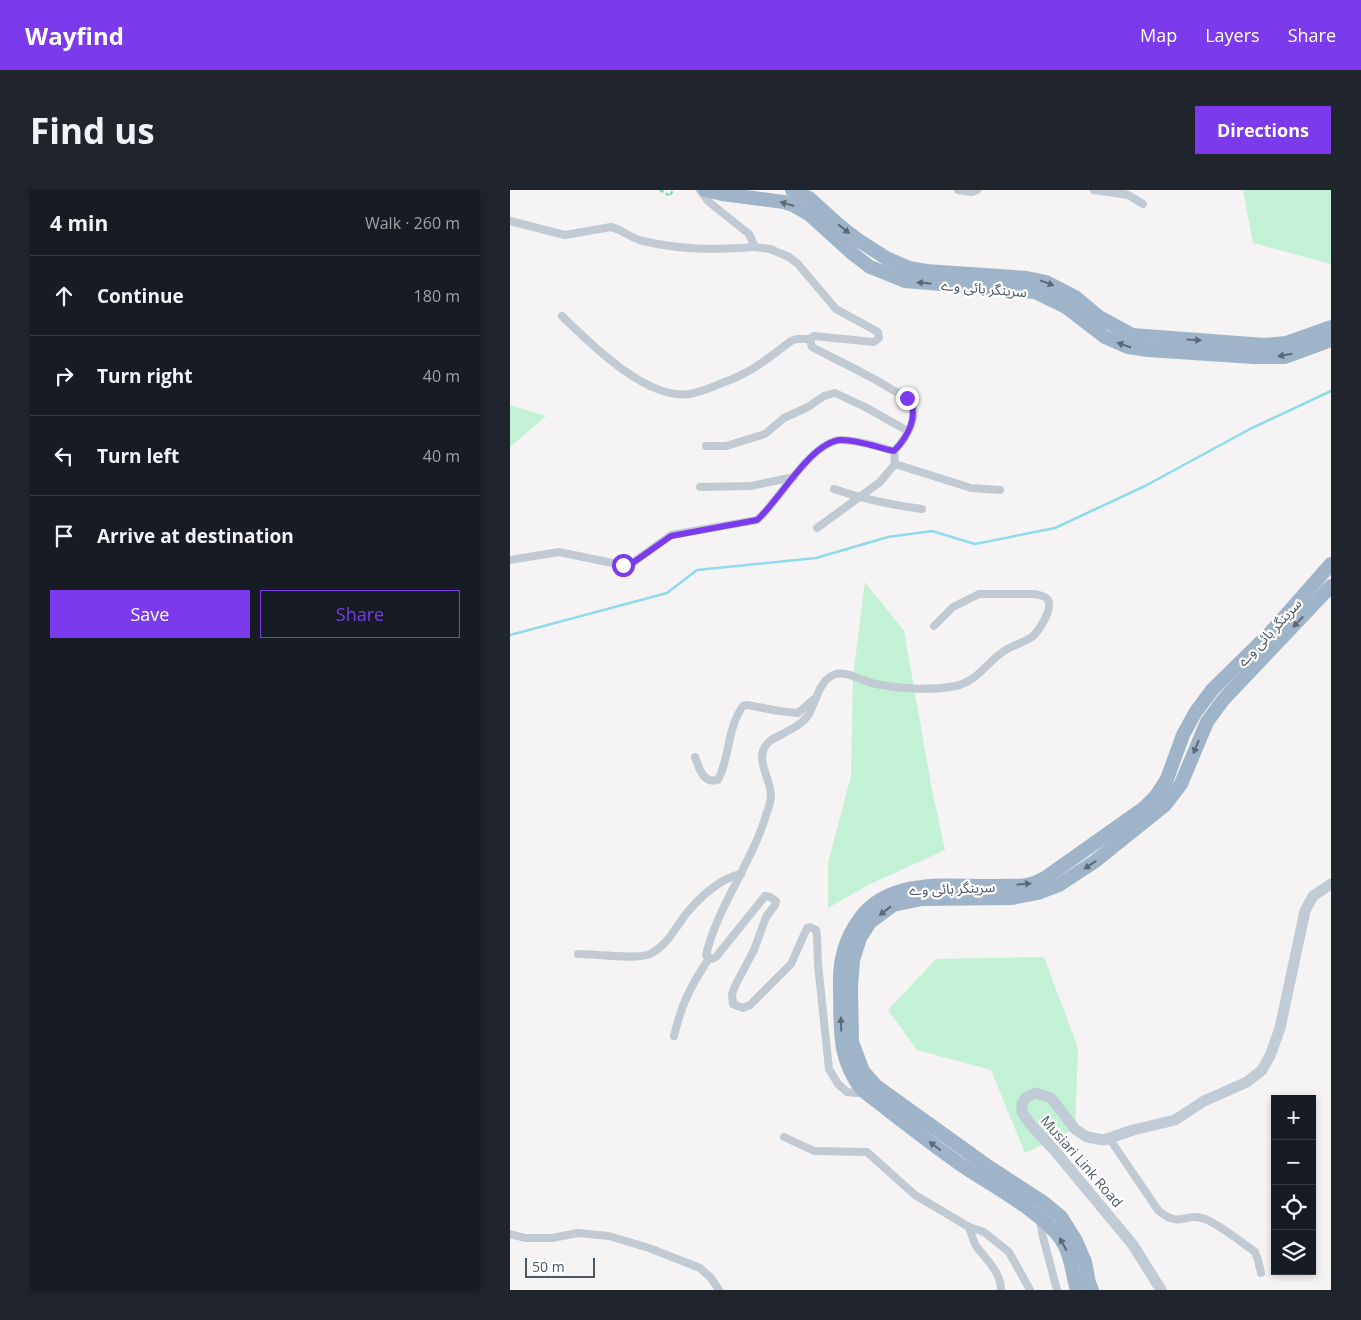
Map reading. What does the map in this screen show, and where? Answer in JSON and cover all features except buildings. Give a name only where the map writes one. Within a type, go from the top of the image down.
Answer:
[{"type":"highway","name":"سرینگر ہائی وے","points":[[705,190],[793,205],[810,215],[853,254],[870,266],[905,281],[1035,292],[1066,307],[1105,337],[1128,347],[1253,357],[1285,357],[1331,340]]},
{"type":"highway","name":"سرینگر ہائی وے","points":[[792,190],[810,198],[858,240],[886,258],[909,268],[926,271],[1027,278],[1046,282],[1075,297],[1099,317],[1132,335],[1265,345],[1286,343],[1331,327]]},
{"type":"highway","name":"سرینگر ہائی وے","points":[[1077,1290],[1070,1258],[1063,1241],[1052,1228],[960,1164],[862,1090],[852,1077],[844,1056],[841,1037],[840,971],[843,949],[852,928],[866,911],[887,895],[900,890],[927,886],[1029,885],[1045,878],[1144,808],[1156,796],[1168,779],[1183,735],[1195,713],[1212,690],[1271,632],[1331,564]]},
{"type":"highway","name":"سرینگر ہائی وے","points":[[1092,1290],[1085,1262],[1076,1240],[1061,1217],[1043,1202],[986,1166],[876,1086],[863,1071],[852,1042],[851,987],[853,960],[860,938],[870,922],[894,904],[922,899],[1012,898],[1038,893],[1058,885],[1094,862],[1165,806],[1180,784],[1207,722],[1223,700],[1331,586]]},
{"type":"main road","name":"Musiari Link Road","points":[[1161,1290],[1133,1245],[1031,1125],[1022,1112],[1022,1103],[1026,1097],[1036,1093],[1051,1098],[1075,1129],[1087,1137],[1104,1140],[1133,1130],[1175,1120],[1204,1101],[1247,1082],[1262,1070],[1270,1056],[1280,1028],[1305,910],[1313,896],[1331,884]]},
{"type":"street","points":[[700,190],[709,202],[749,234],[755,247]]},
{"type":"street","points":[[958,190],[972,192],[977,190]]},
{"type":"street","points":[[1094,190],[1128,195],[1144,204]]},
{"type":"street","points":[[510,221],[564,235],[611,227],[640,241],[688,249],[711,250],[755,247],[770,249],[789,257],[798,264],[836,309],[873,328],[880,336],[874,342],[820,336],[790,341],[745,373],[690,394],[676,395],[654,389],[626,371],[584,338],[562,316]]},
{"type":"street","points":[[810,339],[809,342],[812,347],[864,373],[907,398],[913,409],[912,421],[908,431],[894,451],[895,464],[880,482],[817,528]]},
{"type":"street","points":[[706,446],[726,446],[765,434],[784,418],[808,407],[824,396],[835,393],[908,431]]},
{"type":"street","points":[[510,560],[559,552],[617,564],[631,564],[671,536],[757,520],[768,510],[794,477],[818,452],[834,441],[854,441],[894,451]]},
{"type":"street","points":[[895,464],[971,488],[1000,490]]},
{"type":"street","points":[[700,487],[751,486],[794,477]]},
{"type":"street","points":[[834,489],[859,498],[888,505],[922,509]]},
{"type":"street","points":[[709,958],[706,955],[716,926],[764,824],[772,798],[762,766],[763,750],[771,740],[806,718],[828,678],[839,674],[849,675],[874,684],[907,689],[956,686],[979,675],[988,664],[1005,650],[1031,637],[1039,629],[1049,608],[1049,602],[1042,595],[1035,594],[979,594],[953,607],[934,626]]},
{"type":"street","points":[[695,758],[701,772],[707,779],[718,780],[728,742],[743,706],[747,704],[779,712],[798,713],[816,697]]},
{"type":"street","points":[[578,954],[649,955],[667,942],[686,914],[706,894],[727,878],[741,874]]},
{"type":"street","points":[[709,958],[716,957],[765,896],[776,901],[766,917],[754,950],[732,994],[733,1004],[743,1008],[750,1005],[791,964],[807,928],[810,927],[816,930],[818,935],[818,964],[829,1069],[838,1084],[847,1092],[857,1093],[862,1090]]},
{"type":"street","points":[[674,1036],[681,1008],[709,958]]},
{"type":"street","points":[[784,1137],[814,1151],[867,1152],[915,1195],[969,1227],[984,1232],[1009,1252],[1030,1290]]},
{"type":"street","points":[[1109,1138],[1158,1210],[1168,1219],[1178,1220],[1193,1217],[1205,1219],[1254,1252],[1258,1260],[1260,1274]]},
{"type":"street","points":[[1040,1218],[1042,1233],[1057,1290]]},
{"type":"street","points":[[969,1227],[975,1244],[992,1264],[1000,1284],[1000,1290]]},
{"type":"street","points":[[510,1234],[525,1238],[552,1238],[578,1233],[609,1236],[649,1248],[700,1268],[711,1278],[719,1290]]},
{"type":"path","points":[[660,190],[670,196],[673,190]]},
{"type":"green space","points":[[1243,190],[1331,190],[1331,264],[1253,243]]},
{"type":"green space","points":[[510,405],[546,416],[510,447]]},
{"type":"green space","points":[[865,582],[904,631],[932,790],[945,850],[868,885],[828,908],[828,863],[851,776],[853,677]]},
{"type":"green space","points":[[1044,957],[1078,1048],[1075,1129],[1025,1153],[991,1070],[917,1050],[888,1010],[936,959]]},
{"type":"waterway","points":[[510,635],[667,593],[697,570],[816,558],[888,537],[932,531],[975,544],[1055,528],[1145,486],[1250,429],[1331,391]]},
{"type":"route","points":[[623,565],[631,564],[661,541],[671,536],[757,520],[768,510],[788,483],[808,461],[834,441],[854,441],[894,451],[899,447],[912,421],[913,409],[907,398]]}]
